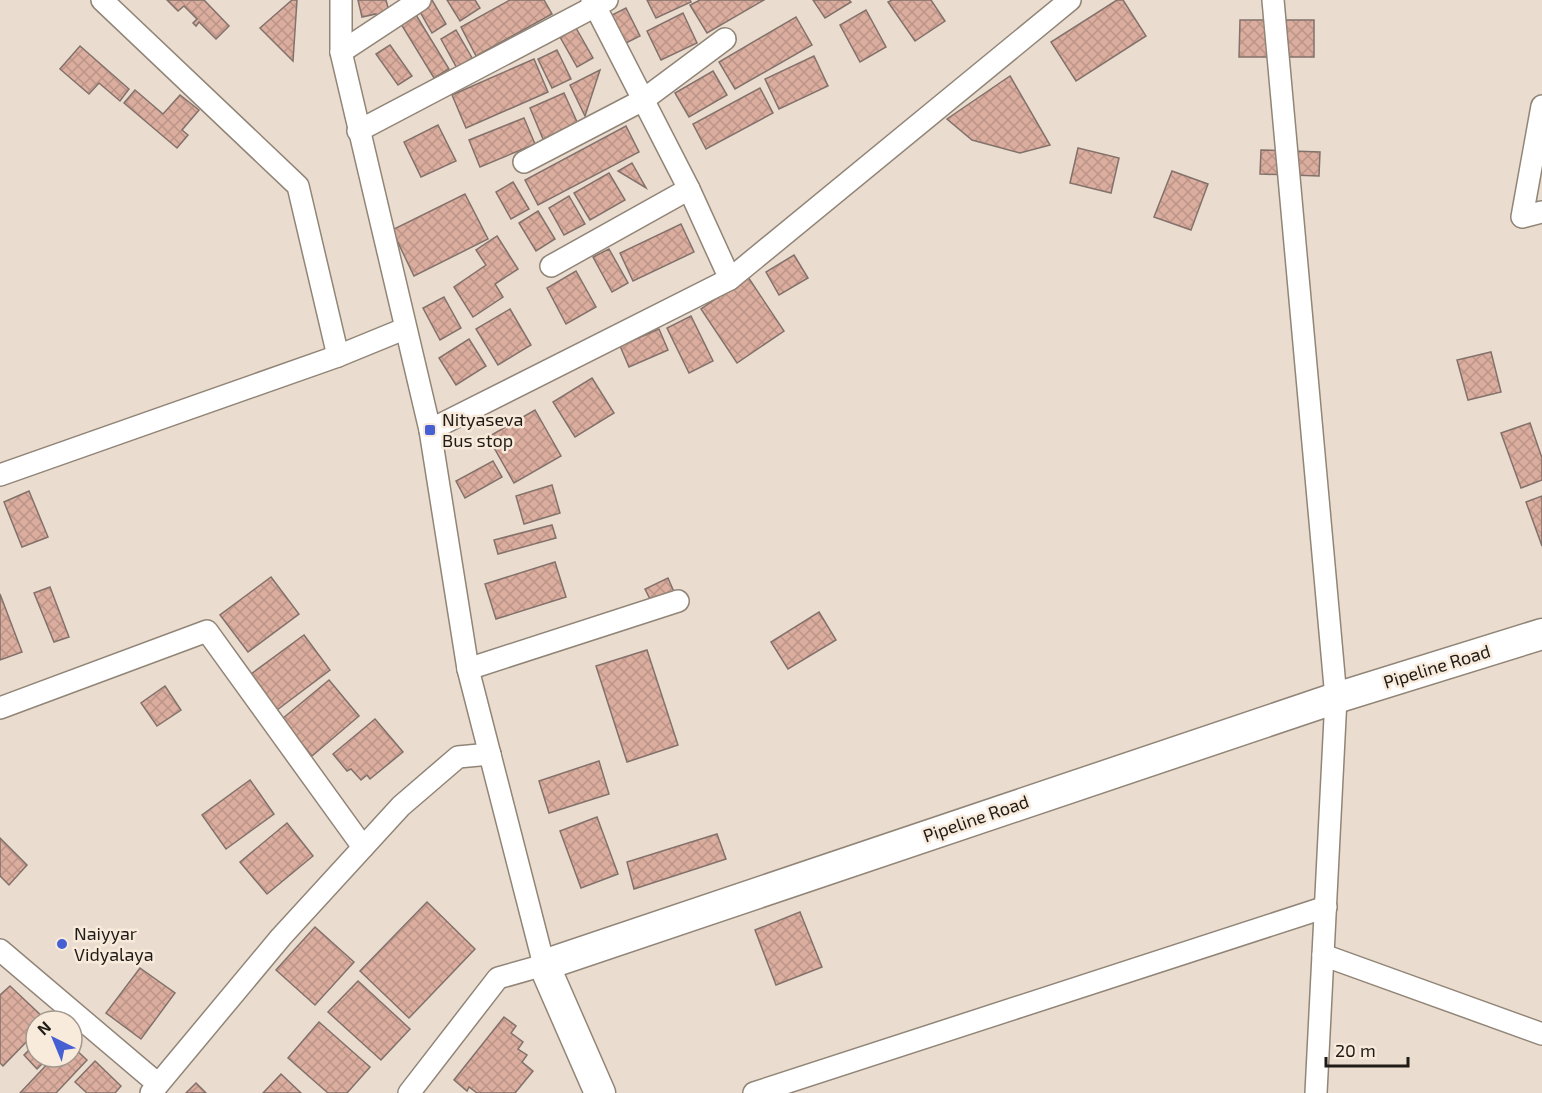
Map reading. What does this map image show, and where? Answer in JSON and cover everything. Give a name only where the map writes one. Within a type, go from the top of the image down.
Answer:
[{"type":"main road","name":"Pipeline Road","points":[[544,965],[1336,698],[1542,634]]},
{"type":"main road","points":[[544,965],[600,1093]]},
{"type":"street","points":[[102,0],[298,186],[338,356]]},
{"type":"street","points":[[341,0],[340,52],[404,329],[430,430],[468,669],[544,965],[498,978],[409,1093]]},
{"type":"street","points":[[340,52],[420,0]]},
{"type":"street","points":[[430,430],[730,279],[1070,0]]},
{"type":"street","points":[[1273,0],[1336,698],[1316,1093]]},
{"type":"street","points":[[358,131],[598,2],[730,279]]},
{"type":"street","points":[[524,162],[643,100],[725,39]]},
{"type":"street","points":[[1542,106],[1522,217],[1542,212]]},
{"type":"street","points":[[551,266],[688,189]]},
{"type":"street","points":[[0,475],[338,356],[404,329]]},
{"type":"street","points":[[468,669],[678,601]]},
{"type":"street","points":[[0,708],[207,631],[363,847]]},
{"type":"street","points":[[0,950],[154,1089],[281,937],[400,806],[458,757],[490,754]]},
{"type":"street","points":[[760,1092],[1326,907]]},
{"type":"street","points":[[1323,955],[1542,1034]]},
{"type":"building","points":[[167,0],[204,0],[229,26],[216,39],[199,22],[196,26],[193,23],[197,19],[184,6],[178,11]]},
{"type":"building","points":[[292,0],[297,0],[293,61],[260,28]]},
{"type":"building","points":[[358,0],[386,0],[390,15],[377,18],[376,14],[362,17]]},
{"type":"building","points":[[420,0],[432,0],[446,24],[432,33],[415,3]]},
{"type":"building","points":[[447,0],[475,0],[480,8],[460,21]]},
{"type":"building","points":[[510,0],[544,0],[552,14],[476,56],[461,27]]},
{"type":"building","points":[[647,0],[690,0],[691,2],[656,18]]},
{"type":"building","points":[[700,0],[764,0],[707,33],[690,5]]},
{"type":"building","points":[[813,0],[849,0],[851,2],[825,18]]},
{"type":"building","points":[[892,0],[931,0],[945,21],[915,41],[888,2]]},
{"type":"building","points":[[1117,0],[1123,0],[1146,36],[1076,81],[1051,42]]},
{"type":"building","points":[[626,8],[640,36],[626,43],[612,15]]},
{"type":"building","points":[[866,10],[886,47],[860,62],[840,25]]},
{"type":"building","points":[[683,13],[697,43],[661,60],[647,31]]},
{"type":"building","points":[[416,15],[449,69],[434,78],[401,24]]},
{"type":"building","points":[[796,17],[812,45],[735,89],[719,62]]},
{"type":"building","points":[[1240,20],[1314,20],[1314,57],[1239,57]]},
{"type":"building","points":[[576,28],[593,58],[577,67],[560,37]]},
{"type":"building","points":[[456,30],[475,63],[459,72],[441,39]]},
{"type":"building","points":[[390,45],[412,76],[398,85],[376,54]]},
{"type":"building","points":[[80,46],[129,89],[120,101],[99,83],[89,94],[60,69]]},
{"type":"building","points":[[557,50],[571,79],[552,88],[538,59]]},
{"type":"building","points":[[814,56],[828,86],[779,109],[765,79]]},
{"type":"building","points":[[534,59],[548,92],[466,128],[452,95]]},
{"type":"building","points":[[600,70],[585,116],[570,85]]},
{"type":"building","points":[[713,71],[727,95],[689,117],[675,93]]},
{"type":"building","points":[[1010,76],[1050,145],[1020,153],[972,140],[947,119]]},
{"type":"building","points":[[760,88],[773,113],[706,149],[693,124]]},
{"type":"building","points":[[135,90],[163,114],[180,95],[199,110],[182,130],[188,135],[177,148],[124,103]]},
{"type":"building","points":[[564,93],[578,124],[543,139],[530,108]]},
{"type":"building","points":[[524,118],[535,144],[480,167],[469,140]]},
{"type":"building","points":[[438,125],[456,161],[421,177],[404,142]]},
{"type":"building","points":[[626,126],[639,152],[538,205],[525,180]]},
{"type":"building","points":[[1078,148],[1119,158],[1111,193],[1070,183]]},
{"type":"building","points":[[1261,150],[1320,152],[1319,176],[1260,174]]},
{"type":"building","points":[[632,163],[646,188],[618,171]]},
{"type":"building","points":[[1172,171],[1208,184],[1191,230],[1154,217]]},
{"type":"building","points":[[609,173],[625,200],[590,220],[574,193]]},
{"type":"building","points":[[513,182],[529,209],[511,219],[496,192]]},
{"type":"building","points":[[465,194],[488,239],[414,276],[392,230]]},
{"type":"building","points":[[569,196],[585,224],[564,235],[549,208]]},
{"type":"building","points":[[538,211],[555,239],[536,251],[519,223]]},
{"type":"building","points":[[681,224],[694,252],[633,281],[620,253]]},
{"type":"building","points":[[497,236],[518,269],[495,284],[503,297],[473,317],[454,287],[486,265],[476,250]]},
{"type":"building","points":[[609,249],[628,283],[612,292],[593,257]]},
{"type":"building","points":[[794,255],[808,278],[779,295],[766,272]]},
{"type":"building","points":[[576,271],[596,307],[566,324],[547,288]]},
{"type":"building","points":[[748,277],[784,331],[737,363],[701,309]]},
{"type":"building","points":[[444,297],[461,328],[440,340],[423,308]]},
{"type":"building","points":[[510,309],[531,345],[498,365],[476,329]]},
{"type":"building","points":[[691,316],[713,361],[689,373],[667,328]]},
{"type":"building","points":[[659,329],[668,350],[629,367],[620,346]]},
{"type":"building","points":[[469,339],[486,366],[456,385],[439,358]]},
{"type":"building","points":[[1491,352],[1501,392],[1468,400],[1457,360]]},
{"type":"building","points":[[592,378],[614,413],[575,437],[553,402]]},
{"type":"building","points":[[535,410],[561,456],[514,483],[488,437]]},
{"type":"building","points":[[1530,423],[1542,458],[1542,480],[1521,488],[1501,433]]},
{"type":"building","points":[[493,461],[502,477],[465,498],[456,481]]},
{"type":"building","points":[[552,485],[560,513],[524,524],[516,496]]},
{"type":"building","points":[[29,491],[48,537],[22,547],[4,502]]},
{"type":"building","points":[[1542,496],[1542,546],[1526,502]]},
{"type":"building","points":[[552,525],[556,538],[498,554],[494,540]]},
{"type":"building","points":[[555,562],[566,597],[496,619],[485,584]]},
{"type":"building","points":[[271,577],[299,614],[248,652],[220,615]]},
{"type":"building","points":[[668,578],[678,601],[656,611],[645,589]]},
{"type":"building","points":[[50,587],[69,637],[54,642],[34,593]]},
{"type":"building","points":[[0,594],[22,652],[0,660]]},
{"type":"building","points":[[819,612],[836,640],[788,669],[771,642]]},
{"type":"building","points":[[304,635],[330,670],[277,710],[251,674]]},
{"type":"building","points":[[647,650],[678,745],[627,762],[596,666]]},
{"type":"building","points":[[329,680],[359,716],[312,756],[282,719]]},
{"type":"building","points":[[165,686],[181,710],[157,726],[141,703]]},
{"type":"building","points":[[375,719],[403,752],[370,779],[367,775],[361,780],[351,769],[347,771],[333,754]]},
{"type":"building","points":[[599,761],[609,794],[549,813],[539,781]]},
{"type":"building","points":[[250,780],[274,814],[226,849],[202,815]]},
{"type":"building","points":[[597,817],[618,874],[581,888],[560,831]]},
{"type":"building","points":[[287,823],[313,856],[267,894],[240,862]]},
{"type":"building","points":[[717,834],[726,859],[634,889],[627,862]]},
{"type":"building","points":[[0,838],[27,865],[9,885],[0,876]]},
{"type":"building","points":[[427,902],[475,949],[409,1018],[360,971]]},
{"type":"building","points":[[800,912],[822,967],[776,985],[755,930]]},
{"type":"building","points":[[315,927],[354,962],[315,1005],[276,970]]},
{"type":"building","points":[[140,968],[175,993],[141,1039],[106,1013]]},
{"type":"building","points":[[358,981],[410,1029],[381,1060],[328,1012]]},
{"type":"building","points":[[10,986],[34,1009],[24,1009],[24,1044],[3,1066],[0,1063],[0,995]]},
{"type":"building","points":[[504,1017],[516,1026],[511,1033],[523,1042],[518,1049],[527,1055],[522,1062],[533,1071],[515,1093],[477,1093],[469,1087],[467,1091],[454,1080]]},
{"type":"building","points":[[319,1022],[370,1067],[347,1093],[328,1093],[288,1058]]},
{"type":"building","points":[[95,1061],[121,1086],[115,1093],[87,1093],[75,1082]]},
{"type":"building","points":[[43,1069],[79,1069],[56,1093],[20,1093]]},
{"type":"building","points":[[281,1074],[301,1093],[263,1093]]},
{"type":"building","points":[[196,1083],[206,1093],[186,1093]]},
{"type":"place","name":"Nityaseva Bus stop","points":[[430,430]]},
{"type":"place","name":"Naiyyar Vidyalaya","points":[[62,944]]}]
